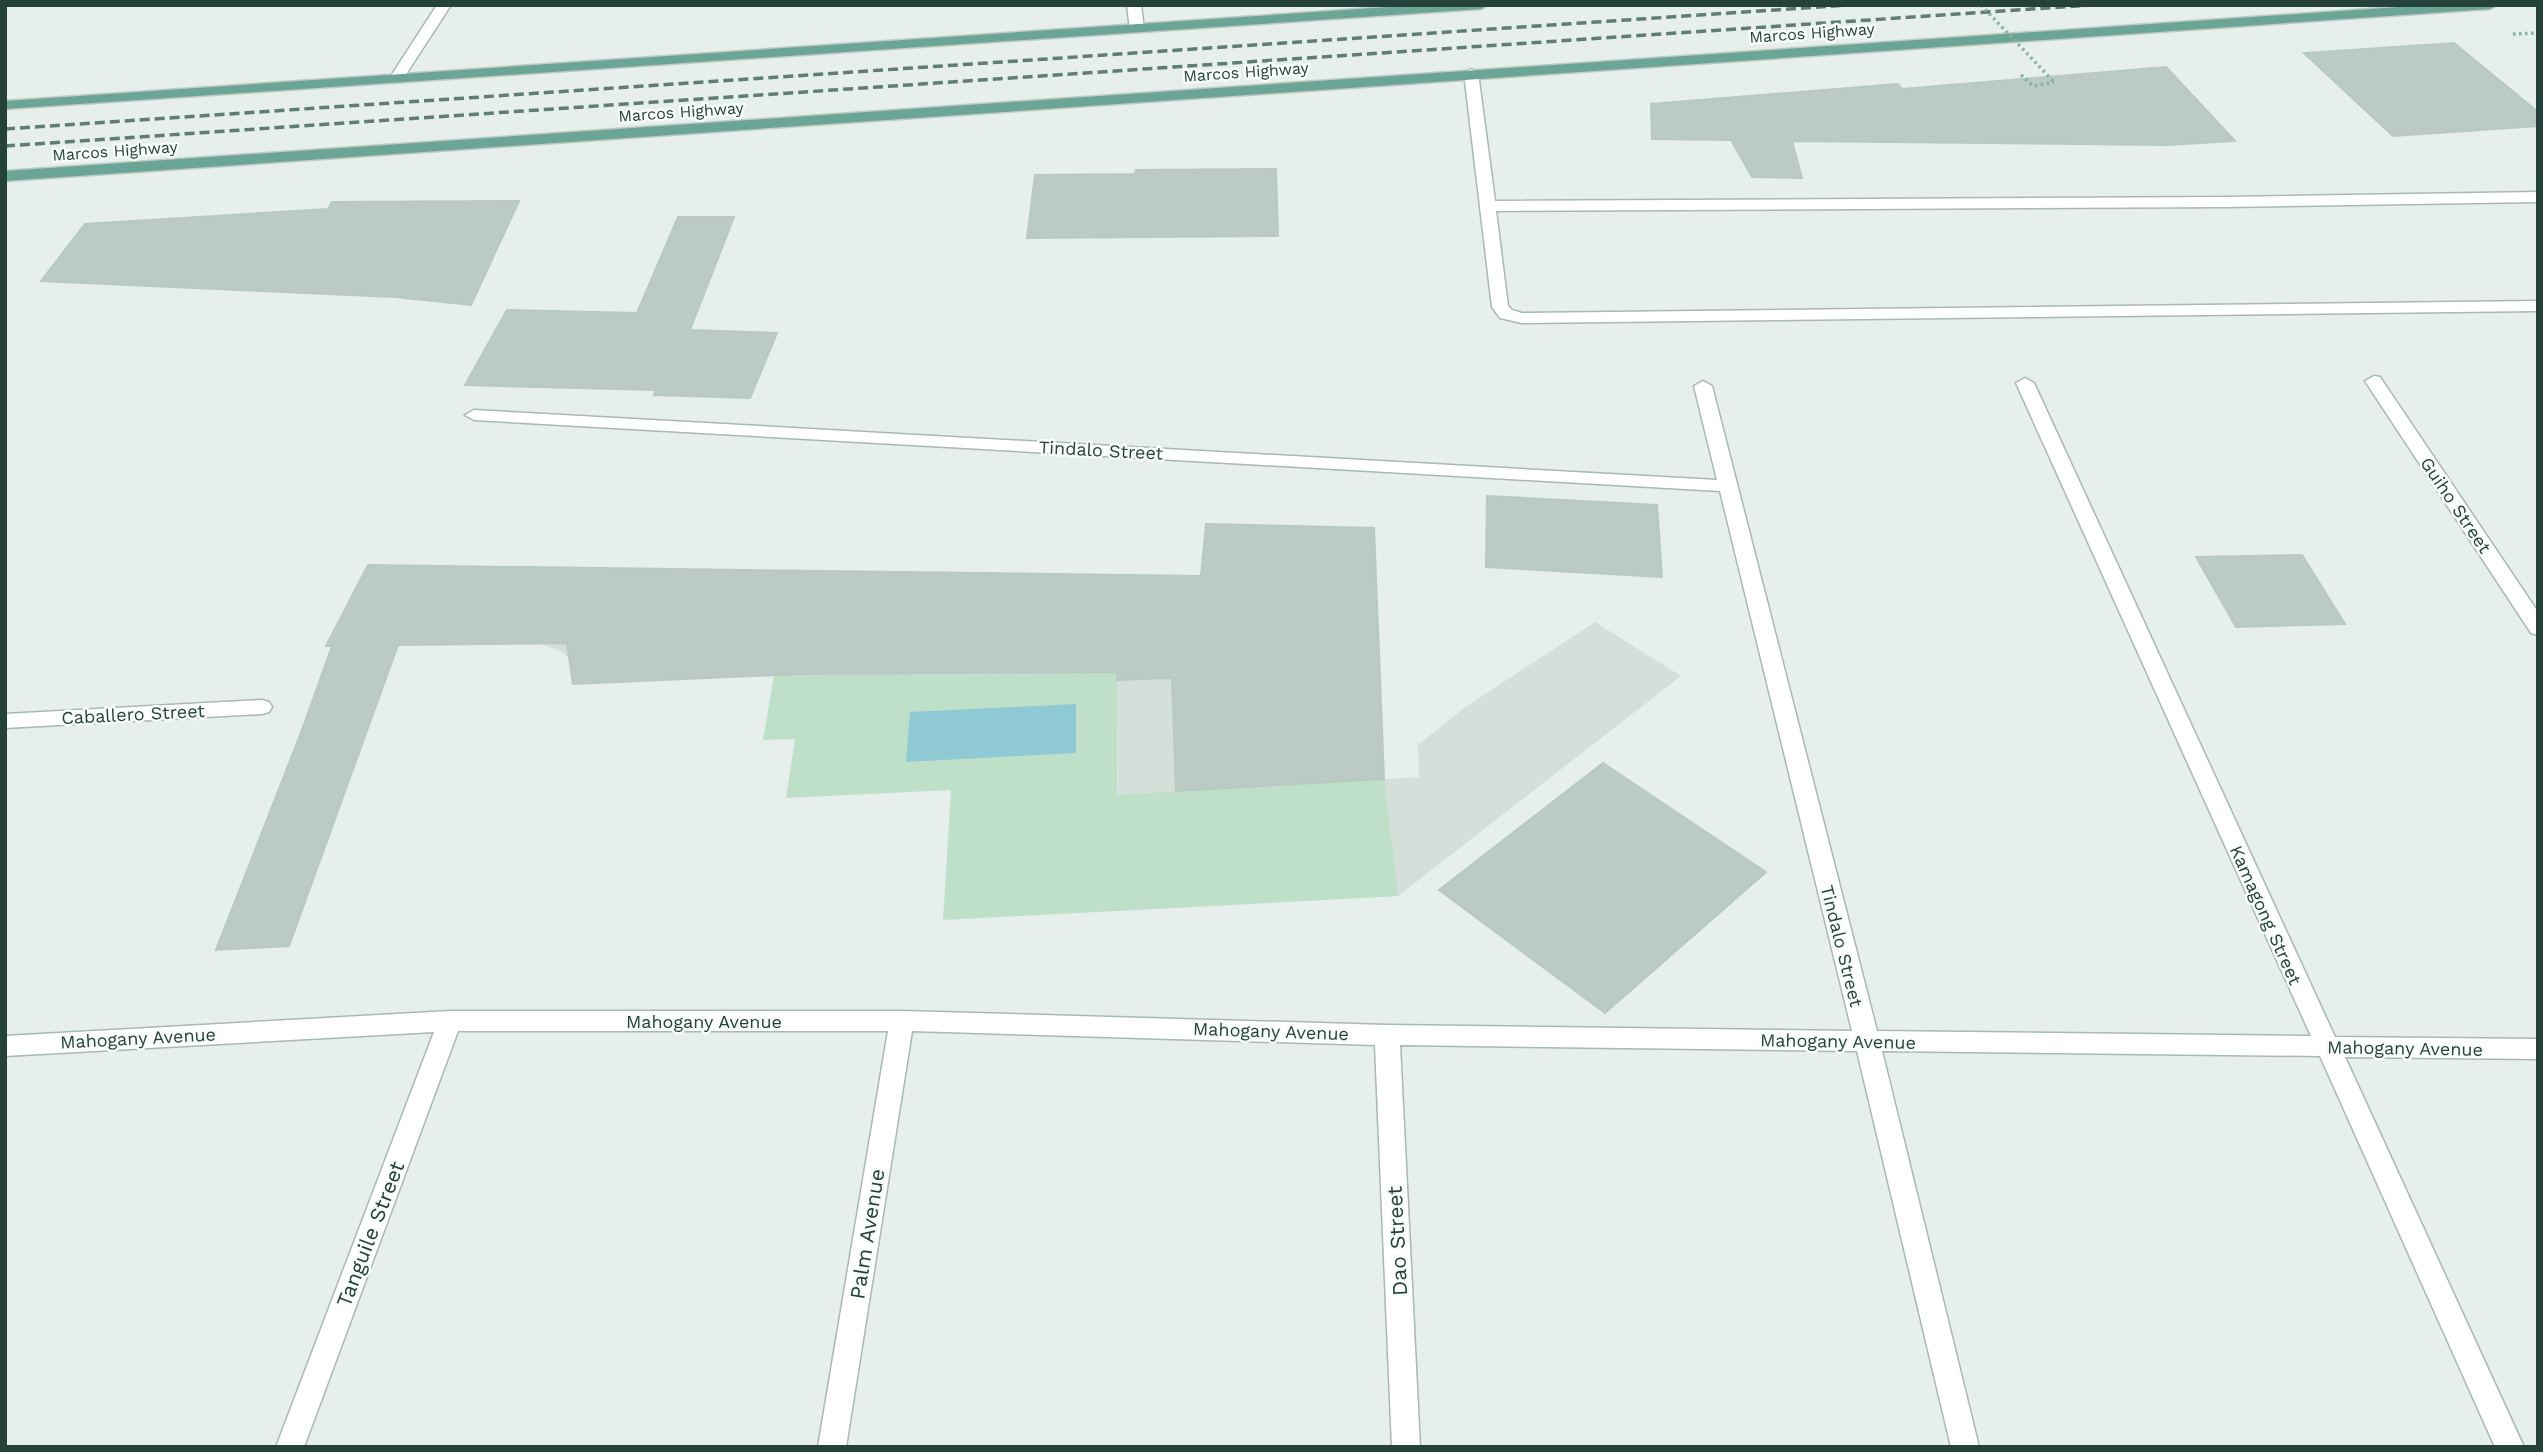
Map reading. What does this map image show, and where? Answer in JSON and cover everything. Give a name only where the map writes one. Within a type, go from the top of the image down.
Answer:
[{"type":"main road","points":[[5,105],[1481,5]]},
{"type":"main road","name":"Marcos Highway","points":[[5,176],[1471,73],[2490,5]]},
{"type":"street","points":[[396,79],[444,5]]},
{"type":"street","points":[[1134,5],[1137,29]]},
{"type":"street","points":[[1471,73],[1500,307],[1506,314],[1522,318],[2538,306]]},
{"type":"street","points":[[1489,206],[2228,202],[2538,197]]},
{"type":"street","name":"Guiho Street","points":[[2374,381],[2538,628]]},
{"type":"street","name":"Kamagong Street","points":[[2025,383],[2325,1047],[2510,1447]]},
{"type":"street","name":"Tindalo Street","points":[[1703,386],[1762,632],[1867,1041],[1965,1447]]},
{"type":"street","name":"Tindalo Street","points":[[474,415],[1729,486]]},
{"type":"street","name":"Caballero Street","points":[[5,720],[262,707]]},
{"type":"street","name":"Mahogany Avenue","points":[[5,1046],[450,1021],[902,1021],[1387,1035],[2538,1049]]},
{"type":"street","name":"Tanguile Street","points":[[290,1447],[450,1021]]},
{"type":"street","name":"Palm Avenue","points":[[832,1447],[902,1021]]},
{"type":"street","name":"Dao Street","points":[[1387,1035],[1406,1447]]},
{"type":"path","points":[[1981,5],[2054,82],[2033,86],[2025,78]]},
{"type":"shaded area","points":[[1206,524],[1374,528],[1384,779],[1419,777],[1418,745],[1464,708],[1595,622],[1681,676],[1398,896],[1118,911],[1117,673],[774,675],[573,684],[569,659],[562,652],[541,644],[326,646],[368,565],[1200,576]]},
{"type":"green space","points":[[1117,672],[1117,795],[1384,779],[1398,896],[943,920],[951,790],[786,798],[795,739],[763,740],[774,675]]},
{"type":"water","points":[[1076,704],[1076,753],[906,762],[910,712]]},
{"type":"building","points":[[2454,43],[2538,112],[2538,126],[2393,136],[2304,53]]},
{"type":"building","points":[[2166,67],[2235,141],[2168,145],[1792,141],[1802,178],[1752,177],[1731,140],[1652,139],[1651,104],[1898,84],[1902,89]]},
{"type":"building","points":[[1276,169],[1278,236],[1027,238],[1035,175],[1135,174],[1136,170]]},
{"type":"building","points":[[519,201],[471,305],[395,297],[41,281],[85,224],[328,209],[332,202]]},
{"type":"building","points":[[678,217],[734,217],[690,330],[777,333],[750,398],[654,395],[656,390],[465,385],[507,310],[637,313]]},
{"type":"building","points":[[1487,496],[1657,505],[1662,577],[1486,567]]},
{"type":"building","points":[[1206,524],[1374,528],[1384,779],[1176,791],[1172,678],[1117,680],[1117,672],[800,674],[573,684],[567,643],[398,645],[289,946],[216,950],[302,730],[332,646],[326,646],[368,565],[1201,576]]},
{"type":"building","points":[[2302,555],[2345,624],[2236,627],[2196,557]]},
{"type":"building","points":[[1603,763],[1766,872],[1605,1013],[1439,890]]},
{"type":"railway","points":[[5,129],[1849,5]]},
{"type":"railway","points":[[5,146],[2091,5]]}]
